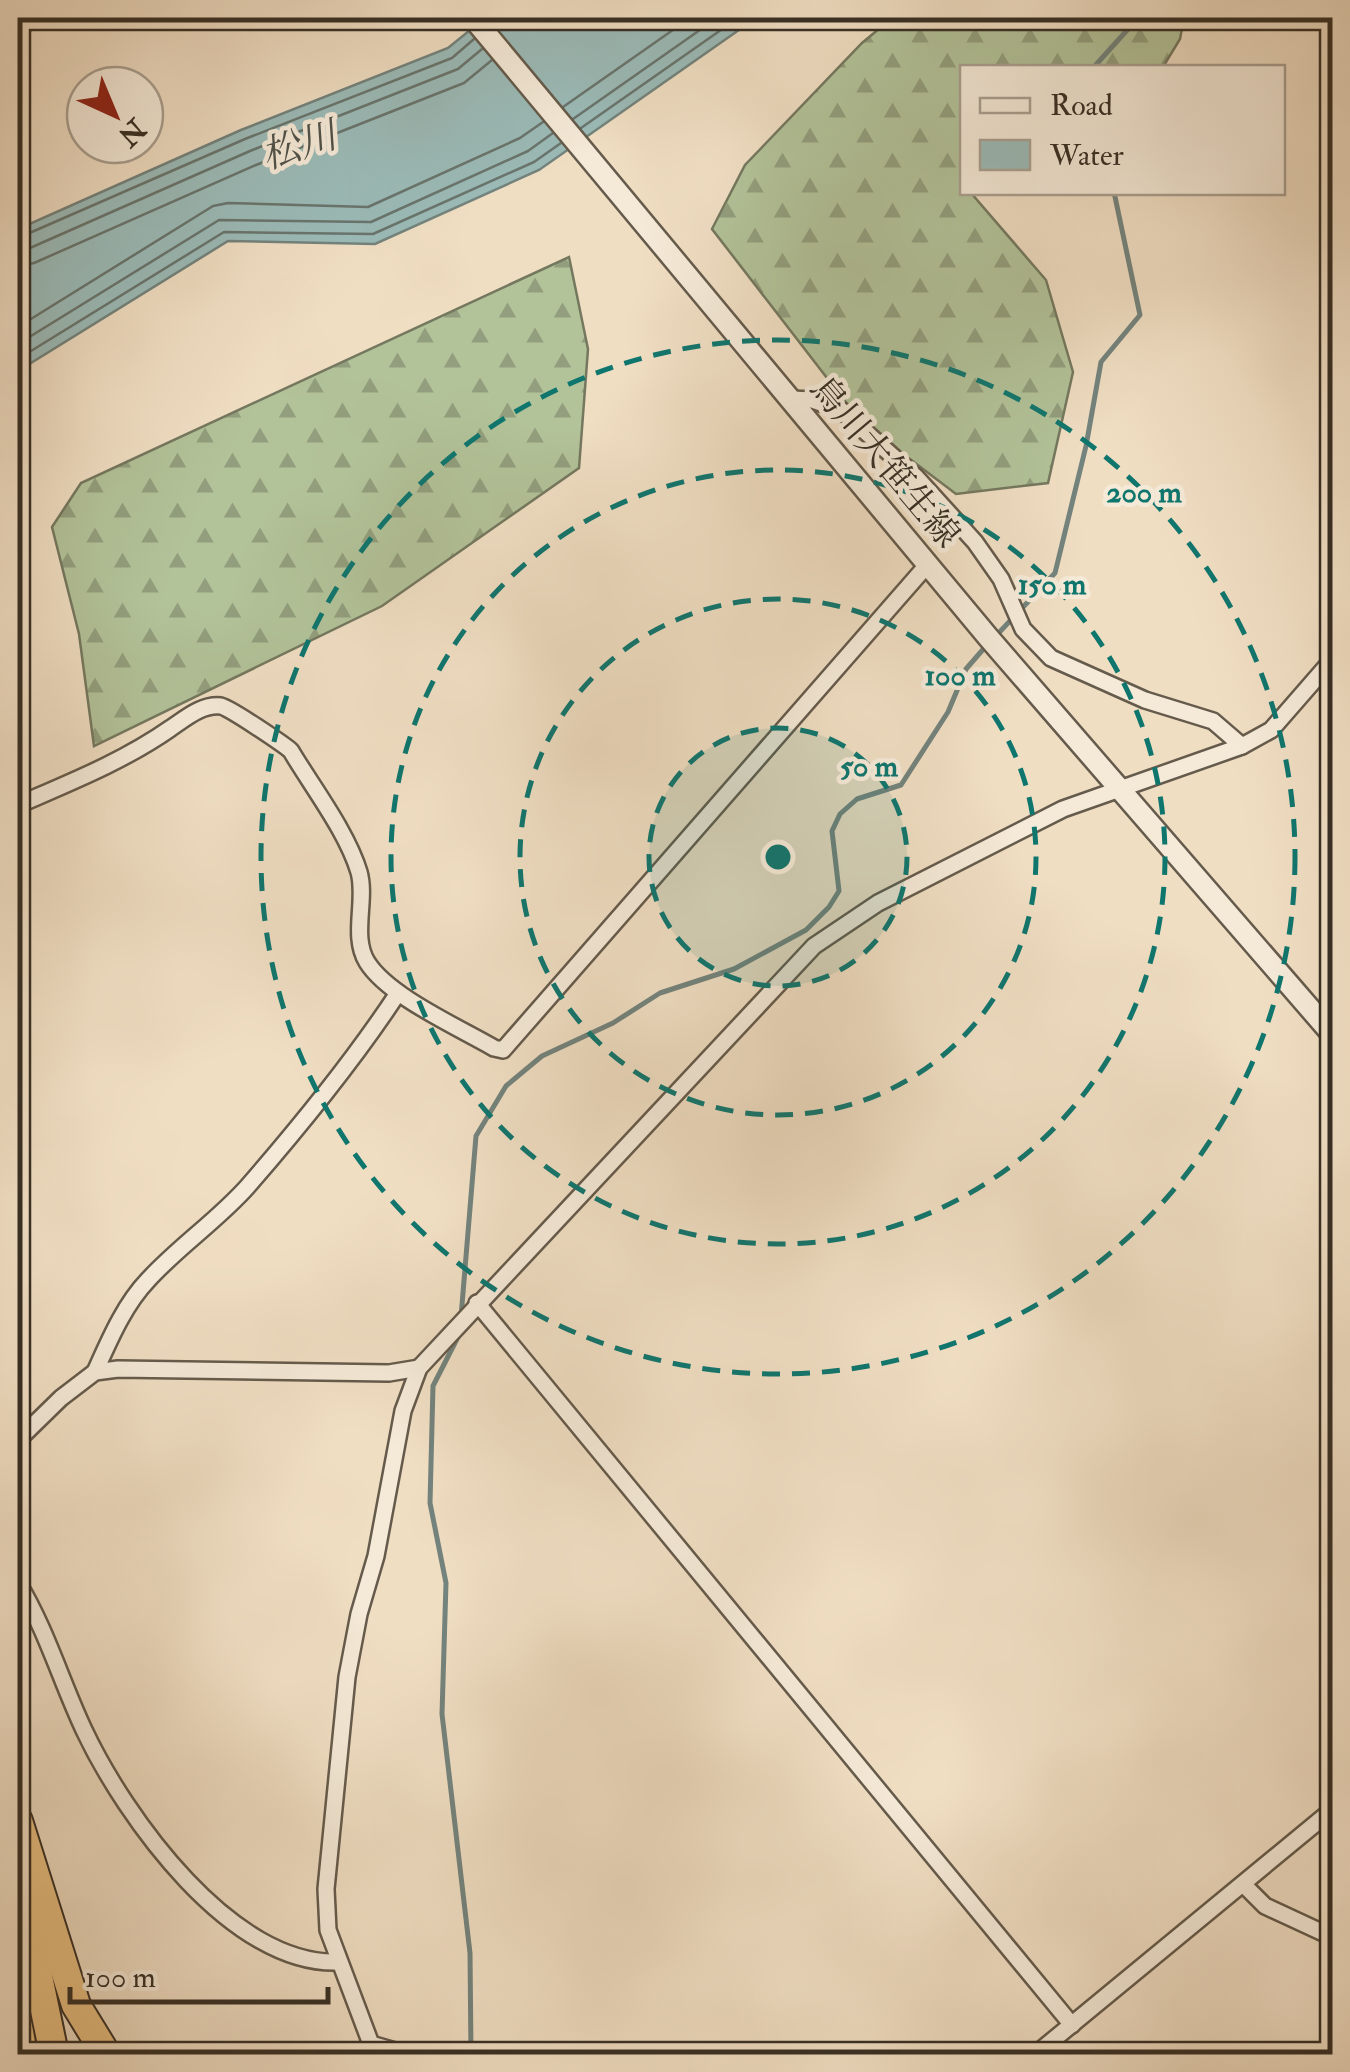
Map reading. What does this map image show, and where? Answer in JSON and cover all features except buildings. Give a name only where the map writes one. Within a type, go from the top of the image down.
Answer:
[{"type":"highway","points":[[18,1821],[76,2005],[106,2054]]},
{"type":"highway","points":[[18,1879],[54,2054]]},
{"type":"highway","points":[[18,2027],[23,2054]]},
{"type":"street","points":[[18,28],[34,18]]},
{"type":"street","name":"鳥川大笹生線","points":[[472,18],[1117,789],[1332,1034]]},
{"type":"street","points":[[791,399],[812,400],[842,410],[916,477],[975,542],[1001,578],[1023,629],[1051,658],[1145,700],[1213,721],[1242,746]]},
{"type":"street","points":[[18,805],[144,746],[194,712],[222,706],[234,710],[258,731],[292,751],[349,848],[362,884],[362,952],[378,975],[398,992],[494,1048],[504,1050],[928,564]]},
{"type":"street","points":[[406,2054],[372,2049],[328,1930],[326,1889],[347,1676],[358,1614],[376,1556],[403,1412],[419,1368],[814,946],[878,902],[1062,809],[1242,746],[1271,730],[1332,660]]},
{"type":"street","points":[[18,1440],[60,1398],[95,1372],[121,1318],[147,1281],[248,1186],[398,992]]},
{"type":"street","points":[[473,1307],[1072,2025]]},
{"type":"street","points":[[95,1372],[118,1369],[389,1374],[419,1368]]},
{"type":"street","points":[[18,1583],[105,1771],[126,1806],[192,1887],[262,1944],[298,1959],[338,1962]]},
{"type":"street","points":[[1036,2054],[1332,1810]]},
{"type":"street","points":[[1243,1884],[1264,1906],[1332,1937]]},
{"type":"green space","points":[[892,18],[1184,18],[1180,39],[1164,65],[960,65],[960,195],[973,195],[1046,280],[1073,372],[1048,483],[956,494],[861,422],[712,229],[745,165],[862,43]]},
{"type":"green space","points":[[569,257],[588,349],[579,468],[382,606],[94,746],[79,634],[52,527],[81,483]]},
{"type":"water","name":"松川","points":[[485,18],[756,18],[539,170],[375,244],[228,241],[18,371],[18,229],[241,130],[448,48]]},
{"type":"waterway","points":[[1096,65],[1138,18]]},
{"type":"waterway","points":[[994,638],[1055,573],[1086,446],[1101,362],[1140,315],[1115,195]]},
{"type":"waterway","points":[[461,1317],[476,1136],[506,1086],[542,1056],[613,1023],[660,993],[734,969],[806,930],[839,891],[832,831],[840,814],[857,799],[901,785],[948,712],[966,669],[986,646]]},
{"type":"waterway","points":[[460,1333],[433,1386],[430,1503],[446,1583],[442,1714],[470,1953],[471,2054]]}]
